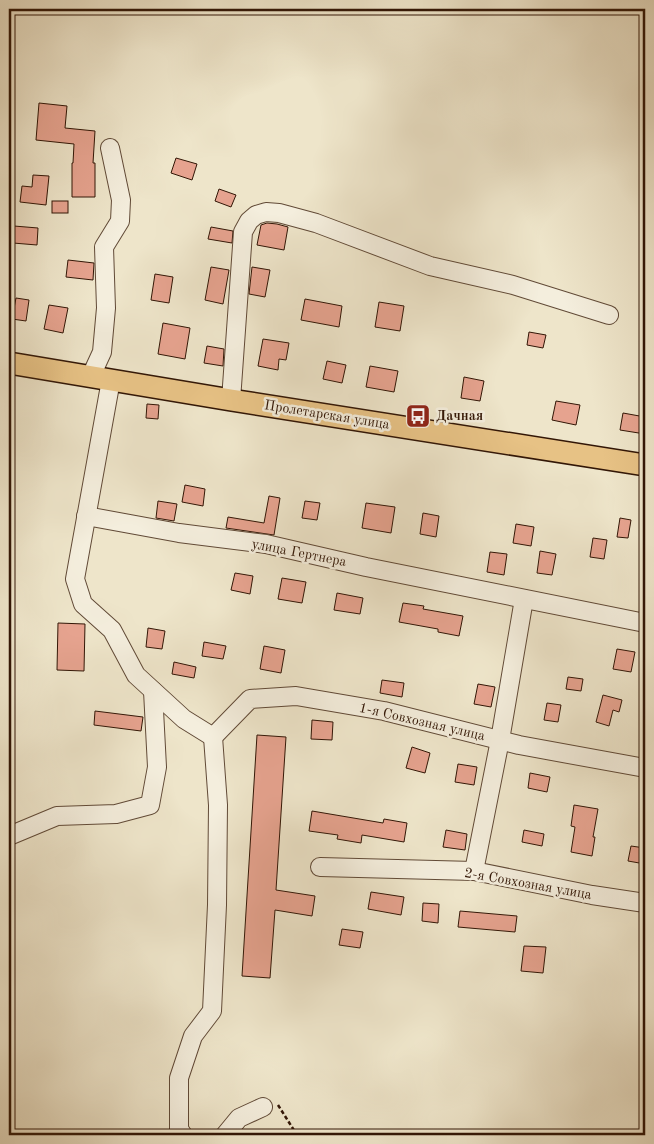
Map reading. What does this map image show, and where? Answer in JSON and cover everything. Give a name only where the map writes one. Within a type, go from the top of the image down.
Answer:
[{"type":"main road","name":"Пролетарская улица","points":[[9,363],[645,466]]},
{"type":"street","points":[[110,148],[121,200],[120,221],[104,247],[106,308],[101,378],[86,516],[75,579],[83,604],[112,630],[136,675],[184,719],[213,737],[218,805],[217,905],[212,1011],[193,1036],[179,1078],[178,1129],[183,1135]]},
{"type":"street","points":[[231,400],[243,232],[249,221],[256,215],[266,212],[316,222],[430,266],[513,285],[609,315]]},
{"type":"street","name":"улица Гертнера","points":[[86,516],[179,533],[266,544],[645,623]]},
{"type":"street","points":[[474,871],[500,740],[524,599]]},
{"type":"street","points":[[9,836],[57,816],[116,814],[150,805],[157,767],[153,691]]},
{"type":"street","name":"1-я Совхозная улица","points":[[213,737],[250,699],[296,696],[384,711],[500,740],[645,768]]},
{"type":"street","name":"2-я Совхозная улица","points":[[320,867],[474,871],[592,895],[645,903]]},
{"type":"street","points":[[225,1135],[239,1118],[263,1107]]},
{"type":"path","points":[[263,1107],[278,1105],[297,1135]]},
{"type":"building","points":[[39,103],[67,106],[65,128],[95,131],[93,163],[95,163],[95,197],[72,197],[74,144],[36,140]]},
{"type":"building","points":[[176,158],[197,164],[192,180],[171,173]]},
{"type":"building","points":[[33,175],[49,176],[46,205],[20,202],[22,186],[32,187]]},
{"type":"building","points":[[219,189],[236,195],[231,207],[215,201]]},
{"type":"building","points":[[52,201],[68,201],[68,213],[52,213]]},
{"type":"building","points":[[267,223],[288,227],[284,250],[257,245],[261,225]]},
{"type":"building","points":[[14,226],[38,228],[37,245],[13,243]]},
{"type":"building","points":[[211,227],[233,231],[232,243],[208,239]]},
{"type":"building","points":[[68,260],[94,263],[93,280],[66,277]]},
{"type":"building","points":[[211,267],[229,270],[223,304],[205,300]]},
{"type":"building","points":[[252,267],[270,270],[265,297],[249,294]]},
{"type":"building","points":[[155,274],[173,277],[169,303],[151,300]]},
{"type":"building","points":[[16,298],[29,300],[26,321],[12,319]]},
{"type":"building","points":[[305,299],[342,306],[339,327],[301,320]]},
{"type":"building","points":[[379,302],[404,306],[400,331],[375,327]]},
{"type":"building","points":[[49,305],[68,308],[63,333],[44,329]]},
{"type":"building","points":[[163,323],[190,328],[185,359],[158,354]]},
{"type":"building","points":[[529,332],[546,335],[543,348],[527,345]]},
{"type":"building","points":[[263,339],[289,343],[286,360],[279,359],[278,370],[258,366]]},
{"type":"building","points":[[207,346],[224,349],[223,366],[204,363]]},
{"type":"building","points":[[327,361],[346,365],[342,383],[323,379]]},
{"type":"building","points":[[370,366],[398,371],[394,392],[366,387]]},
{"type":"building","points":[[464,377],[484,381],[480,401],[461,398]]},
{"type":"building","points":[[556,401],[580,405],[576,425],[552,420]]},
{"type":"building","points":[[147,404],[159,405],[158,419],[146,418]]},
{"type":"building","points":[[623,413],[645,417],[645,434],[620,430]]},
{"type":"building","points":[[185,485],[205,489],[203,506],[182,502]]},
{"type":"building","points":[[269,496],[280,498],[274,535],[226,528],[228,517],[264,523]]},
{"type":"building","points":[[158,501],[177,504],[174,521],[156,518]]},
{"type":"building","points":[[305,501],[320,503],[317,520],[302,518]]},
{"type":"building","points":[[366,503],[395,507],[391,533],[362,528]]},
{"type":"building","points":[[423,513],[439,516],[436,537],[420,534]]},
{"type":"building","points":[[620,518],[631,520],[628,538],[617,537]]},
{"type":"building","points":[[516,524],[534,527],[531,546],[513,543]]},
{"type":"building","points":[[593,538],[607,540],[604,559],[590,557]]},
{"type":"building","points":[[540,551],[556,554],[552,575],[537,573]]},
{"type":"building","points":[[490,552],[507,554],[504,575],[487,572]]},
{"type":"building","points":[[235,573],[253,576],[250,594],[231,590]]},
{"type":"building","points":[[282,578],[306,582],[302,603],[278,599]]},
{"type":"building","points":[[337,593],[363,598],[360,614],[334,610]]},
{"type":"building","points":[[403,603],[424,606],[423,609],[463,616],[459,636],[438,632],[438,629],[399,622]]},
{"type":"building","points":[[58,623],[85,624],[84,671],[57,670]]},
{"type":"building","points":[[148,628],[165,631],[162,649],[146,647]]},
{"type":"building","points":[[204,642],[226,646],[223,659],[202,656]]},
{"type":"building","points":[[264,646],[285,650],[281,673],[260,669]]},
{"type":"building","points":[[617,649],[635,652],[631,672],[613,669]]},
{"type":"building","points":[[174,662],[196,667],[194,678],[172,674]]},
{"type":"building","points":[[568,677],[583,679],[581,691],[566,689]]},
{"type":"building","points":[[382,680],[404,683],[402,697],[380,693]]},
{"type":"building","points":[[478,684],[495,687],[491,707],[474,704]]},
{"type":"building","points":[[603,695],[622,700],[619,712],[613,710],[609,726],[596,722]]},
{"type":"building","points":[[547,703],[561,705],[558,722],[544,720]]},
{"type":"building","points":[[95,711],[143,717],[141,731],[94,725]]},
{"type":"building","points":[[312,720],[333,722],[332,740],[311,739]]},
{"type":"building","points":[[257,735],[286,737],[276,890],[315,896],[312,916],[275,910],[270,978],[242,976]]},
{"type":"building","points":[[412,747],[430,753],[425,773],[406,768]]},
{"type":"building","points":[[458,764],[477,767],[474,785],[455,782]]},
{"type":"building","points":[[530,773],[550,777],[547,792],[528,788]]},
{"type":"building","points":[[574,805],[598,809],[592,856],[571,852],[575,827],[571,826]]},
{"type":"building","points":[[312,811],[383,823],[384,819],[407,823],[404,842],[362,835],[361,843],[337,839],[338,835],[309,831]]},
{"type":"building","points":[[446,830],[467,834],[465,850],[443,847]]},
{"type":"building","points":[[524,830],[544,834],[542,846],[522,842]]},
{"type":"building","points":[[631,846],[645,848],[645,864],[628,861]]},
{"type":"building","points":[[371,892],[404,897],[401,915],[368,909]]},
{"type":"building","points":[[423,903],[439,904],[438,923],[422,921]]},
{"type":"building","points":[[460,911],[517,916],[515,932],[458,927]]},
{"type":"building","points":[[342,929],[363,932],[360,948],[339,945]]},
{"type":"building","points":[[524,946],[546,947],[543,973],[521,971]]},
{"type":"place","name":"Дачная","points":[[418,416]]}]
